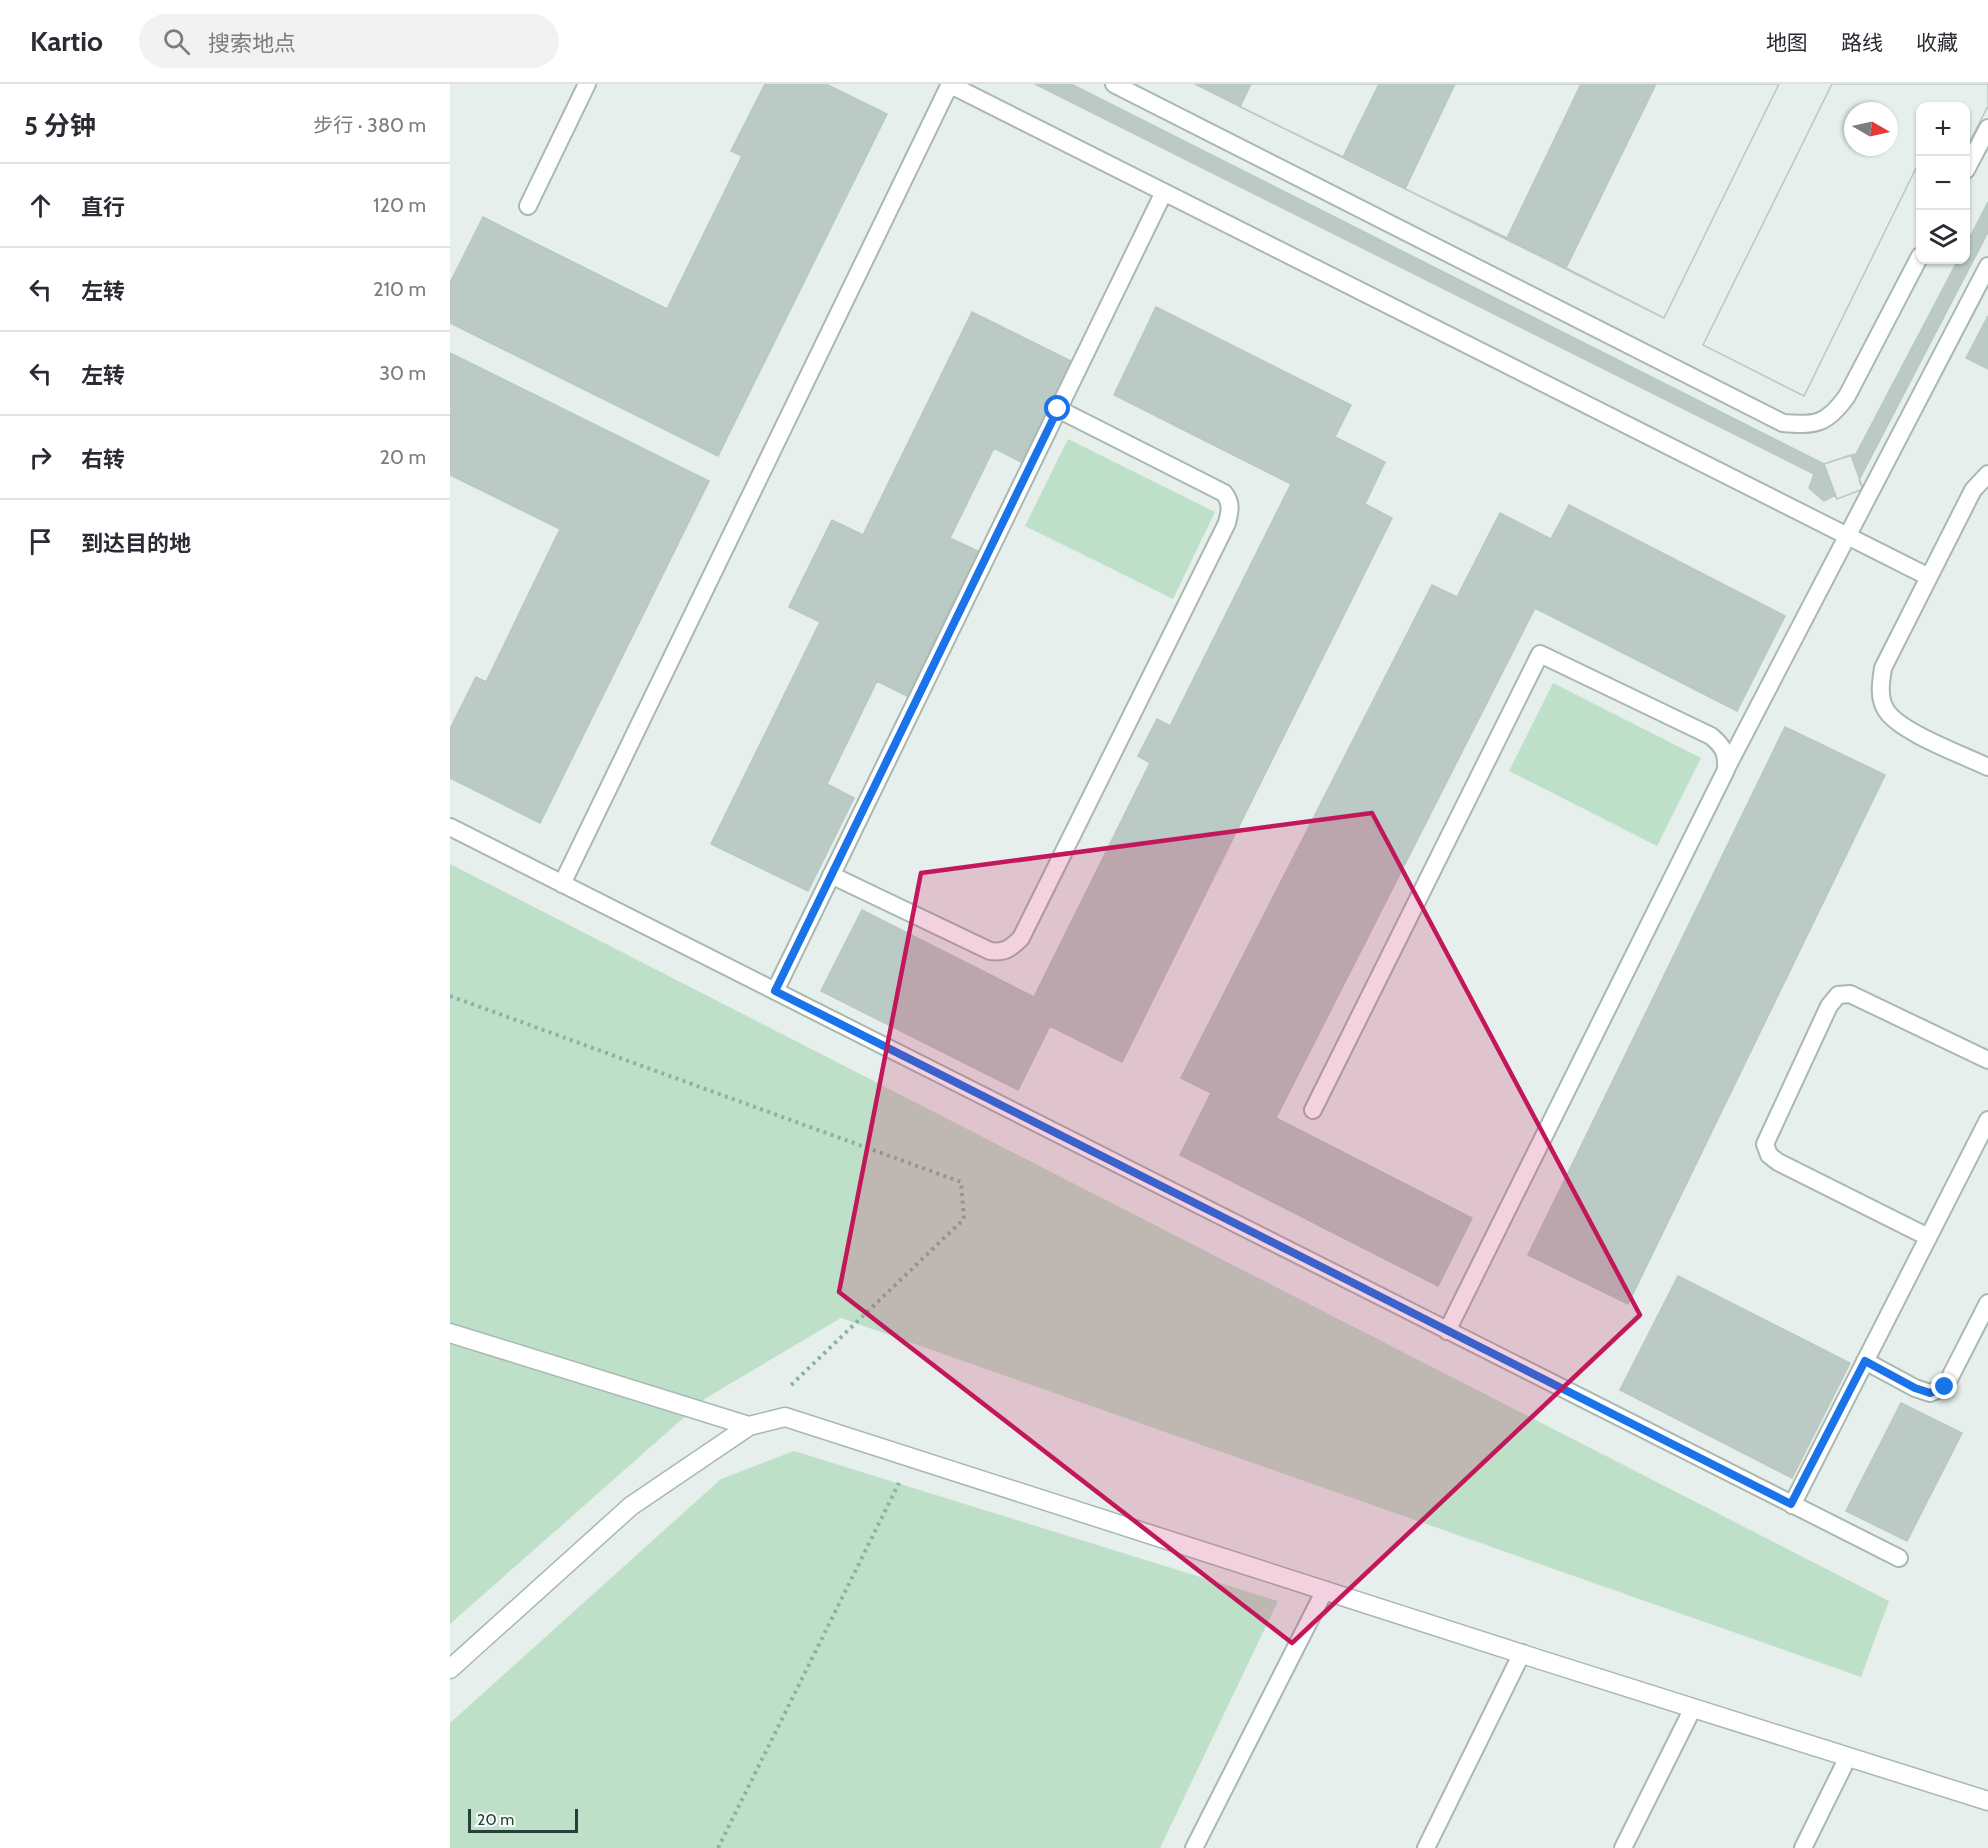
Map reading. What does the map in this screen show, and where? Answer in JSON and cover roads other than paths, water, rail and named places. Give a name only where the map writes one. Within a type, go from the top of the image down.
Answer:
[{"type":"street","points":[[450,1333],[749,1426]]},
{"type":"street","points":[[450,1669],[631,1506],[749,1426],[785,1417],[1522,1653],[1692,1710],[1988,1802]]},
{"type":"lane","points":[[528,206],[587,84]]},
{"type":"lane","points":[[562,884],[950,84],[1929,578]]},
{"type":"lane","points":[[1114,84],[1783,423],[1804,425],[1822,421],[1835,413],[1847,396],[1916,264]]},
{"type":"lane","points":[[1970,161],[1988,128]]},
{"type":"lane","points":[[775,991],[1164,192]]},
{"type":"lane","points":[[1447,1330],[1726,770],[1988,267]]},
{"type":"lane","points":[[831,875],[990,951],[1000,952],[1012,948],[1021,938],[1227,523],[1231,510],[1229,500],[1224,493],[1058,409]]},
{"type":"lane","points":[[1988,474],[1973,490],[1882,668],[1880,683],[1886,710],[1903,727],[1988,767]]},
{"type":"lane","points":[[1313,1110],[1540,654],[1711,736],[1722,745],[1727,755],[1726,770]]},
{"type":"lane","points":[[450,827],[1899,1558]]},
{"type":"lane","points":[[1928,1237],[1778,1162],[1769,1155],[1765,1144],[1828,1006],[1838,995],[1850,994],[1988,1060]]},
{"type":"lane","points":[[1791,1504],[1988,1120]]},
{"type":"lane","points":[[1865,1361],[1915,1388],[1930,1393],[1945,1387],[1988,1303]]},
{"type":"lane","points":[[1194,1848],[1324,1590]]},
{"type":"lane","points":[[1426,1848],[1522,1653]]},
{"type":"lane","points":[[1623,1848],[1692,1710]]},
{"type":"lane","points":[[1803,1848],[1848,1757]]}]
